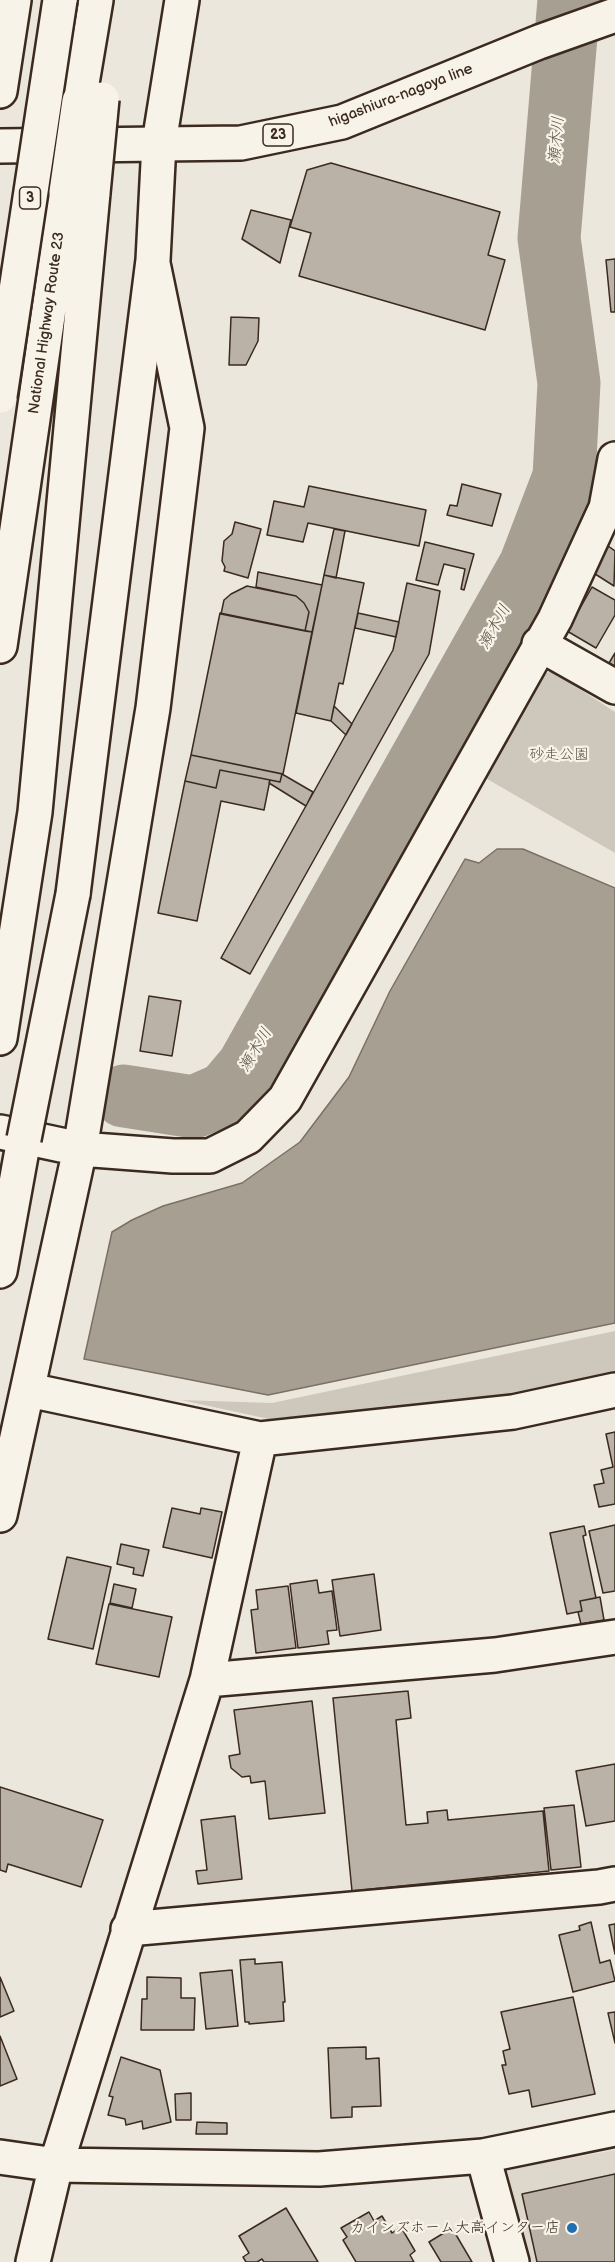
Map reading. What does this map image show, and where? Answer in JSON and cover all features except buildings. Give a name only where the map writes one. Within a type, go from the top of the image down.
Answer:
[{"type":"main road","points":[[0,91],[14,0]]},
{"type":"main road","name":"3","points":[[0,396],[60,0]]},
{"type":"main road","name":"National Highway Route 23","points":[[0,646],[80,193],[90,100],[96,0]]},
{"type":"main road","points":[[90,100],[111,0]]},
{"type":"main road","points":[[0,1271],[12,1136],[73,894],[153,260],[159,143],[182,0]]},
{"type":"main road","name":"higashiura-nagoya line","points":[[0,146],[241,143],[342,122],[606,14]]},
{"type":"main road","points":[[0,1038],[35,812],[80,193]]},
{"type":"main road","points":[[0,1515],[80,1149],[153,708],[187,428],[153,260]]},
{"type":"main road","points":[[12,1136],[80,1149],[173,1156],[210,1156],[248,1137],[285,1099],[555,619],[606,508],[615,459]]},
{"type":"main road","points":[[539,644],[615,687]]},
{"type":"main road","points":[[29,1390],[260,1439],[513,1412],[615,1390]]},
{"type":"main road","points":[[33,2262],[56,2165],[207,1680],[260,1439]]},
{"type":"main road","points":[[207,1680],[495,1655],[615,1637]]},
{"type":"main road","points":[[128,1929],[615,1884]]},
{"type":"main road","points":[[0,2157],[56,2165],[319,2169],[483,2156],[615,2129]]},
{"type":"main road","points":[[483,2156],[512,2262]]},
{"type":"shaded area","points":[[497,849],[523,849],[615,888],[615,1323],[268,1395],[84,1359],[112,1232],[163,1206],[242,1183],[300,1142],[349,1077],[390,991],[465,859],[479,863]]},
{"type":"shaded area","name":"カインズホーム大高インター店","points":[[615,2150],[615,2262],[527,2262],[507,2170]]},
{"type":"green space","name":"砂走公園","points":[[552,671],[615,712],[615,853],[482,776],[538,676]]},
{"type":"green space","points":[[615,1331],[615,1374],[510,1397],[269,1419],[181,1400],[272,1403]]},
{"type":"waterway","name":"瀬木川","points":[[124,1096],[194,1107],[226,1093],[248,1067],[530,566],[564,477],[569,383],[549,238],[569,0]]},
{"type":"place","name":"カインズホーム大高インター店","points":[[572,2228]]}]
